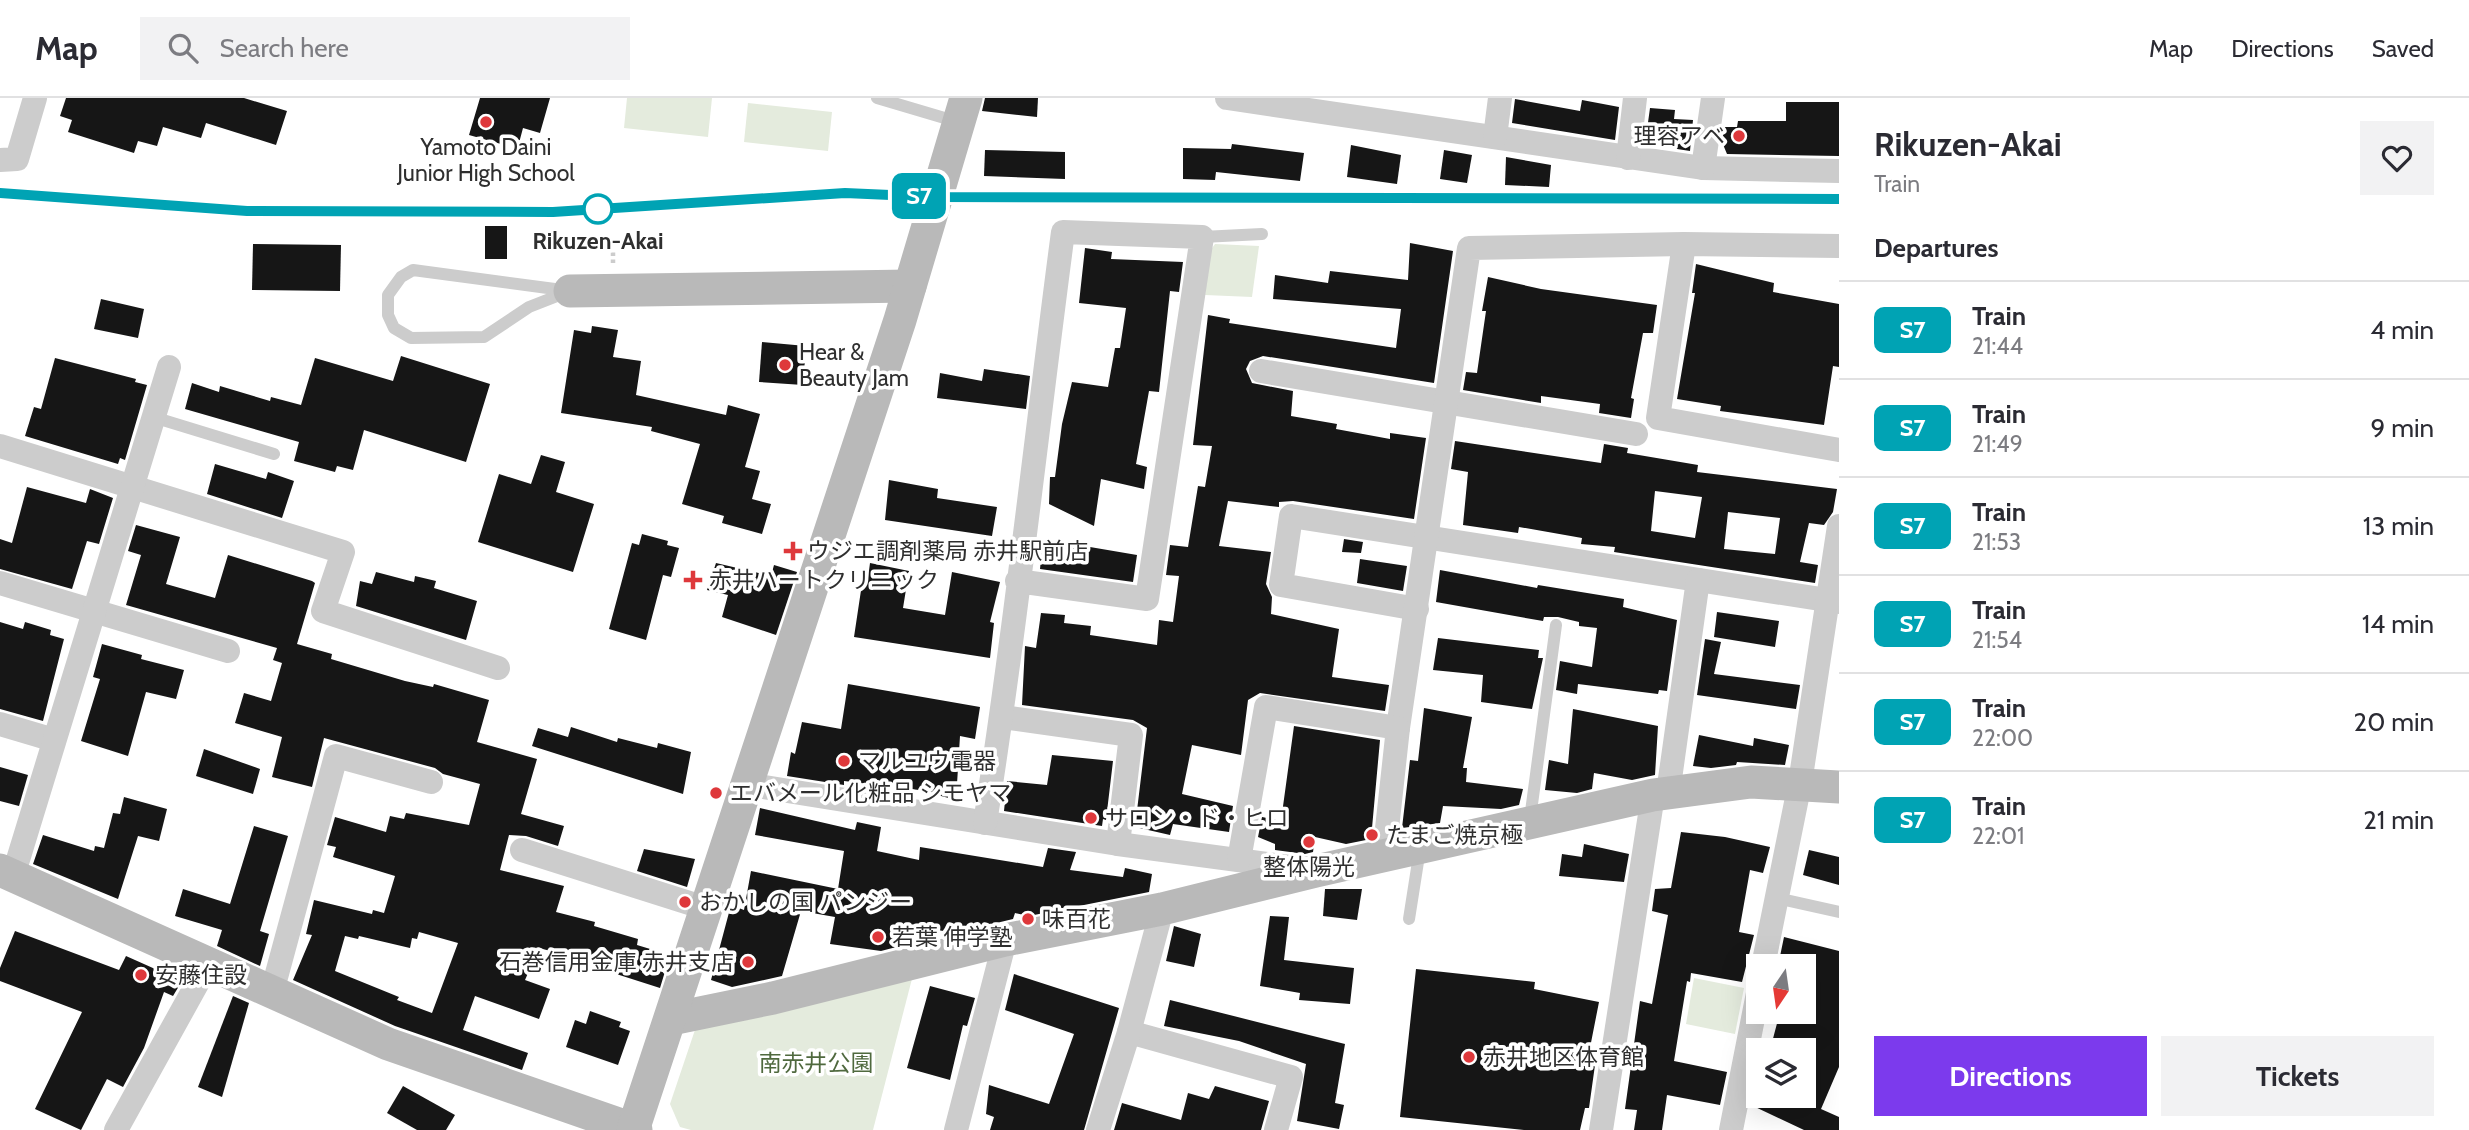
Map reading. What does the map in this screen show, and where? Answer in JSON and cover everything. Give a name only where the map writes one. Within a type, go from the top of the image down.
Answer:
[{"type":"street","points":[[0,160],[17,159],[35,98]]},
{"type":"street","points":[[1227,98],[1703,168],[1839,171]]},
{"type":"street","points":[[1495,137],[1500,98]]},
{"type":"street","points":[[1628,158],[1635,98]]},
{"type":"street","points":[[1703,168],[1713,98]]},
{"type":"street","points":[[169,367],[54,740],[6,873],[388,1044],[632,1130],[671,1019],[745,784],[910,286],[962,110]]},
{"type":"street","points":[[985,823],[1002,717],[1017,581],[1063,232],[1202,237],[1147,599],[1017,581]]},
{"type":"street","points":[[1684,244],[1658,418],[1839,450]]},
{"type":"street","points":[[1384,856],[1398,729],[1429,536],[1469,248],[1684,244],[1839,246]]},
{"type":"street","points":[[569,291],[910,286]]},
{"type":"street","points":[[1261,371],[1636,434]]},
{"type":"street","points":[[0,446],[343,552],[323,611],[498,668]]},
{"type":"street","points":[[1417,609],[1281,585],[1291,516],[1834,602]]},
{"type":"street","points":[[1765,954],[1834,602],[1839,526]]},
{"type":"street","points":[[1601,1130],[1698,579]]},
{"type":"street","points":[[0,583],[93,613],[228,651]]},
{"type":"street","points":[[1239,860],[1266,707],[1398,729]]},
{"type":"street","points":[[1002,717],[1131,735],[1118,844]]},
{"type":"street","points":[[0,724],[54,740]]},
{"type":"street","points":[[272,992],[336,756],[430,782]]},
{"type":"street","points":[[671,1019],[773,998],[1004,940],[1162,909],[1316,870],[1661,794],[1751,782],[1839,787]]},
{"type":"street","points":[[745,784],[1118,844],[1316,870]]},
{"type":"street","points":[[522,850],[705,908]]},
{"type":"street","points":[[1098,1130],[1129,1032],[1162,909]]},
{"type":"street","points":[[956,1130],[1004,940]]},
{"type":"street","points":[[116,1130],[208,964]]},
{"type":"street","points":[[1731,1130],[1752,1024]]},
{"type":"street","points":[[1129,1032],[1291,1077],[1276,1130]]},
{"type":"lane","points":[[877,98],[962,110]]},
{"type":"lane","points":[[1202,237],[1262,234]]},
{"type":"lane","points":[[413,270],[569,291],[529,307],[484,337],[411,338],[394,328],[388,315],[388,295],[401,277],[413,270]]},
{"type":"lane","points":[[153,417],[274,454]]},
{"type":"lane","points":[[1529,824],[1556,625]]},
{"type":"lane","points":[[1409,919],[1420,848]]},
{"type":"lane","points":[[1777,898],[1839,912]]},
{"type":"path","points":[[613,251],[613,264]]},
{"type":"green space","points":[[627,98],[712,98],[708,137],[624,128]]},
{"type":"green space","points":[[748,103],[832,112],[828,151],[744,142]]},
{"type":"green space","points":[[1215,244],[1259,246],[1252,297],[1205,295],[1210,251]]},
{"type":"green space","name":"南赤井公園","points":[[914,971],[873,1130],[691,1130],[680,1127],[670,1104],[698,1021]]},
{"type":"green space","points":[[1694,978],[1744,988],[1735,1034],[1686,1024]]},
{"type":"building","points":[[66,98],[244,98],[287,111],[276,145],[206,123],[201,138],[163,127],[157,146],[138,141],[134,153],[68,132],[72,120],[60,116]]},
{"type":"building","points":[[480,98],[550,98],[540,133],[523,128],[519,143],[503,138],[501,144],[469,135]]},
{"type":"building","points":[[985,98],[1038,98],[1037,117],[982,111]]},
{"type":"building","points":[[1515,99],[1580,111],[1582,100],[1619,107],[1615,140],[1512,123]]},
{"type":"building","points":[[1786,102],[1839,102],[1839,156],[1727,154],[1722,142],[1724,127],[1737,127],[1738,121],[1786,121]]},
{"type":"building","points":[[1650,108],[1675,110],[1674,119],[1693,120],[1690,151],[1645,144]]},
{"type":"building","points":[[1232,144],[1304,153],[1300,181],[1216,172],[1215,180],[1183,179],[1183,148],[1231,149]]},
{"type":"building","points":[[1351,145],[1401,155],[1397,184],[1347,177]]},
{"type":"building","points":[[985,150],[1065,152],[1065,179],[984,176]]},
{"type":"building","points":[[1444,150],[1472,155],[1467,183],[1440,179]]},
{"type":"building","points":[[1506,157],[1551,165],[1549,187],[1505,185]]},
{"type":"building","points":[[485,226],[507,226],[507,259],[485,259]]},
{"type":"building","points":[[1410,243],[1453,251],[1434,383],[1263,356],[1250,361],[1246,369],[1252,383],[1293,391],[1291,416],[1337,424],[1336,429],[1390,439],[1390,433],[1426,438],[1414,519],[1293,501],[1279,502],[1279,507],[1228,501],[1219,546],[1271,552],[1266,584],[1272,597],[1271,614],[1339,629],[1332,677],[1389,685],[1385,711],[1260,693],[1248,700],[1241,755],[1192,745],[1182,794],[1233,806],[1229,832],[1173,824],[1170,835],[1135,827],[1147,728],[1133,720],[1022,705],[1025,646],[1036,648],[1041,613],[1065,615],[1064,623],[1091,626],[1090,635],[1157,645],[1159,620],[1173,622],[1179,576],[1166,575],[1170,545],[1188,547],[1198,486],[1205,487],[1212,446],[1193,445],[1208,315],[1230,319],[1229,323],[1396,348],[1401,309],[1273,299],[1275,275],[1328,283],[1330,271],[1408,280]]},
{"type":"building","points":[[253,244],[341,245],[340,291],[252,290]]},
{"type":"building","points":[[1085,248],[1112,252],[1111,259],[1183,262],[1179,292],[1170,291],[1159,392],[1149,391],[1136,464],[1147,467],[1144,489],[1101,479],[1094,526],[1049,504],[1050,477],[1055,477],[1062,424],[1072,382],[1108,387],[1115,348],[1120,348],[1126,308],[1079,303]]},
{"type":"building","points":[[1696,264],[1774,283],[1773,292],[1839,304],[1839,367],[1833,366],[1824,425],[1720,411],[1721,406],[1677,399],[1695,293],[1692,293]]},
{"type":"building","points":[[1488,277],[1541,289],[1657,305],[1653,333],[1643,333],[1631,398],[1634,399],[1631,418],[1599,413],[1600,404],[1541,396],[1541,403],[1463,390],[1466,372],[1477,373]]},
{"type":"building","points":[[101,299],[144,309],[138,338],[94,329]]},
{"type":"building","points":[[592,326],[618,330],[613,357],[641,361],[636,395],[726,415],[728,405],[760,414],[745,467],[760,471],[752,499],[771,504],[762,534],[722,523],[724,516],[682,504],[700,444],[651,431],[652,427],[561,413],[574,330],[591,333]]},
{"type":"building","points":[[762,342],[806,346],[803,385],[759,382]]},
{"type":"building","points":[[401,356],[490,384],[466,462],[364,430],[353,470],[337,466],[335,472],[294,461],[299,442],[185,409],[192,383],[219,392],[220,386],[270,401],[271,397],[301,405],[315,358],[393,381]]},
{"type":"building","points":[[55,358],[136,379],[135,382],[147,385],[125,460],[120,458],[118,464],[25,436],[34,407],[41,409]]},
{"type":"building","points":[[984,369],[1030,376],[1026,409],[937,398],[940,373],[982,381]]},
{"type":"building","points":[[1455,441],[1601,463],[1604,444],[1628,448],[1627,453],[1698,465],[1697,472],[1837,489],[1833,512],[1824,525],[1809,523],[1800,562],[1818,565],[1815,583],[1614,552],[1615,547],[1581,544],[1582,538],[1519,527],[1518,533],[1463,525],[1468,472],[1451,469]],"holes":[[[1655,491],[1702,497],[1695,538],[1651,531]],[[1728,512],[1780,518],[1775,554],[1724,549]]]},
{"type":"building","points":[[541,455],[565,462],[556,492],[594,504],[573,572],[478,542],[499,474],[531,484]]},
{"type":"building","points":[[215,464],[266,479],[268,472],[294,481],[282,518],[207,494]]},
{"type":"building","points":[[889,480],[938,489],[937,498],[997,507],[992,536],[885,520]]},
{"type":"building","points":[[27,487],[86,503],[90,489],[113,498],[99,544],[87,541],[72,589],[0,569],[0,539],[12,543]]},
{"type":"building","points":[[136,525],[180,537],[166,584],[215,598],[228,555],[312,581],[315,583],[297,644],[332,654],[331,659],[405,681],[433,687],[434,684],[489,700],[477,742],[537,759],[521,814],[564,826],[558,846],[526,836],[509,835],[500,870],[564,886],[556,912],[595,922],[594,926],[638,939],[637,945],[670,955],[660,988],[610,972],[611,967],[539,948],[525,980],[550,989],[539,1019],[475,996],[463,1030],[528,1053],[522,1070],[395,1026],[293,980],[312,935],[306,934],[314,900],[372,914],[373,910],[384,913],[395,876],[333,857],[336,847],[327,845],[335,817],[386,832],[390,816],[404,819],[406,813],[469,825],[480,784],[443,774],[435,768],[324,738],[312,787],[272,777],[282,737],[235,723],[244,693],[271,701],[282,663],[273,660],[277,648],[126,605],[141,555],[128,551]],"holes":[[[419,932],[458,943],[432,1013],[335,971],[345,936],[358,939],[359,936],[410,948],[412,938],[417,939]]]},
{"type":"building","points":[[642,534],[668,541],[667,545],[679,548],[671,577],[663,575],[646,640],[609,629],[632,543],[639,545]]},
{"type":"building","points":[[1043,539],[1137,555],[1133,582],[1040,569]]},
{"type":"building","points":[[1344,539],[1363,542],[1361,553],[1342,552]]},
{"type":"building","points":[[1360,559],[1407,566],[1403,591],[1357,583]]},
{"type":"building","points":[[716,563],[771,576],[774,565],[797,572],[776,635],[722,617],[728,595],[707,590]]},
{"type":"building","points":[[870,563],[909,571],[903,608],[945,615],[952,572],[1000,582],[990,622],[994,623],[990,658],[854,637],[863,577],[868,578]]},
{"type":"building","points":[[1440,570],[1537,588],[1538,585],[1624,599],[1623,607],[1677,620],[1667,691],[1659,690],[1658,694],[1578,684],[1577,694],[1556,690],[1560,661],[1592,667],[1597,628],[1579,626],[1579,622],[1558,617],[1544,617],[1543,621],[1436,602]]},
{"type":"building","points":[[376,572],[414,582],[415,576],[436,581],[434,588],[477,601],[466,640],[356,606],[360,581],[372,584]]},
{"type":"building","points":[[1717,612],[1779,621],[1775,647],[1714,637]]},
{"type":"building","points":[[0,622],[23,629],[25,622],[51,630],[50,635],[64,639],[43,721],[0,709]]},
{"type":"building","points":[[1438,638],[1539,650],[1538,658],[1543,658],[1532,709],[1481,702],[1483,675],[1433,670]]},
{"type":"building","points":[[1705,639],[1721,642],[1714,674],[1800,685],[1796,709],[1697,695]]},
{"type":"building","points":[[102,644],[142,655],[141,659],[184,670],[176,699],[146,692],[128,756],[81,741],[100,679],[93,677]]},
{"type":"building","points":[[848,684],[980,707],[975,739],[960,736],[956,800],[919,790],[844,781],[844,785],[787,776],[791,752],[795,754],[802,722],[841,729]]},
{"type":"building","points":[[1424,708],[1472,717],[1463,768],[1467,768],[1466,782],[1523,789],[1519,805],[1501,809],[1443,806],[1440,823],[1402,828],[1410,760],[1418,761]]},
{"type":"building","points":[[1573,709],[1658,726],[1655,775],[1632,780],[1594,773],[1592,789],[1577,793],[1545,790],[1549,760],[1568,764]]},
{"type":"building","points":[[1294,726],[1380,740],[1371,839],[1346,844],[1315,837],[1313,852],[1305,854],[1275,850],[1275,844],[1258,837],[1262,817],[1281,821]]},
{"type":"building","points":[[571,727],[617,742],[618,738],[657,748],[658,743],[691,752],[683,794],[532,746],[538,728],[568,737]]},
{"type":"building","points":[[1699,735],[1753,746],[1754,738],[1789,745],[1785,765],[1737,762],[1736,765],[1711,768],[1693,766]]},
{"type":"building","points":[[204,749],[260,769],[253,794],[196,776]]},
{"type":"building","points":[[1052,755],[1113,761],[1106,820],[1103,819],[1102,826],[1004,811],[1007,781],[1047,785]]},
{"type":"building","points":[[0,767],[28,775],[19,806],[0,801]]},
{"type":"building","points":[[124,797],[167,809],[159,841],[138,836],[118,899],[33,864],[43,835],[94,851],[95,846],[104,848],[113,813],[120,814]]},
{"type":"building","points":[[760,808],[855,830],[857,822],[881,827],[877,851],[919,860],[920,847],[1043,867],[1048,848],[1076,852],[1070,870],[1123,877],[1125,868],[1152,874],[1149,892],[1029,916],[1015,913],[1013,919],[955,933],[908,925],[904,945],[881,951],[830,944],[835,917],[801,911],[782,976],[732,987],[711,980],[731,905],[744,910],[751,871],[838,889],[844,851],[755,835]]},
{"type":"building","points":[[254,826],[288,836],[260,931],[269,934],[260,966],[217,946],[222,930],[175,916],[183,889],[230,904]]},
{"type":"building","points":[[1681,832],[1725,837],[1770,847],[1763,873],[1750,870],[1739,932],[1754,935],[1749,954],[1746,954],[1742,982],[1691,973],[1690,982],[1687,981],[1674,1061],[1727,1072],[1720,1105],[1667,1095],[1662,1130],[1634,1130],[1637,1110],[1625,1109],[1640,1001],[1652,1004],[1668,915],[1652,911],[1655,889],[1671,888]]},
{"type":"building","points":[[1584,844],[1629,854],[1624,882],[1559,876],[1562,854],[1582,857]]},
{"type":"building","points":[[644,849],[695,859],[687,887],[637,871]]},
{"type":"building","points":[[1809,850],[1839,857],[1839,885],[1803,875]]},
{"type":"building","points":[[1325,889],[1362,889],[1357,920],[1323,916]]},
{"type":"building","points":[[1270,916],[1289,917],[1284,960],[1354,968],[1350,1004],[1299,1000],[1300,993],[1260,986]]},
{"type":"building","points":[[1174,926],[1201,934],[1194,967],[1166,961]]},
{"type":"building","points":[[15,931],[119,970],[126,956],[182,981],[173,996],[164,992],[144,1048],[123,1087],[107,1079],[81,1130],[35,1109],[82,1012],[0,981],[0,968]]},
{"type":"building","points":[[1784,937],[1839,951],[1839,1067],[1821,1109],[1839,1117],[1839,1130],[1804,1130],[1757,1108],[1816,1108],[1816,1038],[1773,1038],[1777,1024],[1816,1024],[1816,954],[1780,954]]},
{"type":"building","points":[[1416,969],[1535,982],[1534,989],[1599,1002],[1587,1063],[1595,1065],[1589,1108],[1585,1108],[1580,1130],[1524,1130],[1400,1117]]},
{"type":"building","points":[[1014,974],[1119,1008],[1084,1130],[990,1130],[994,1117],[986,1114],[989,1085],[1049,1104],[1074,1034],[1005,1010]]},
{"type":"building","points":[[930,986],[975,998],[967,1026],[963,1025],[950,1080],[907,1068]]},
{"type":"building","points":[[233,996],[249,1003],[222,1097],[198,1087]]},
{"type":"building","points":[[1170,1000],[1345,1044],[1335,1103],[1344,1105],[1339,1129],[1297,1121],[1306,1064],[1239,1041],[1164,1026]]},
{"type":"building","points":[[590,1011],[621,1022],[619,1027],[630,1031],[618,1065],[566,1047],[575,1020],[586,1024]]},
{"type":"building","points":[[403,1086],[455,1115],[446,1130],[417,1130],[387,1113]]},
{"type":"building","points":[[1215,1086],[1269,1101],[1261,1130],[1114,1130],[1122,1103],[1181,1120],[1188,1093],[1209,1099]]},
{"type":"railway","points":[[0,193],[247,211],[553,212],[845,193],[936,197],[1839,199]]},
{"type":"train","name":"S7","points":[[0,193],[247,211],[553,212],[845,193],[936,197],[1839,199]]},
{"type":"place","name":"Yamoto Daini Junior High School","points":[[486,122]]},
{"type":"place","name":"理容アベ","points":[[1739,136]]},
{"type":"place","name":"Rikuzen-Akai","points":[[598,209]]},
{"type":"place","name":"Hear & Beauty Jam","points":[[785,365]]},
{"type":"place","name":"ウジエ調剤薬局 赤井駅前店","points":[[793,551]]},
{"type":"place","name":"赤井ハートクリニック","points":[[693,580]]},
{"type":"place","name":"マルユウ電器","points":[[844,761]]},
{"type":"place","name":"エバメール化粧品 シモヤマ","points":[[716,793]]},
{"type":"place","name":"サロン・ド・ヒロ","points":[[1091,818]]},
{"type":"place","name":"たまご焼京極","points":[[1372,835]]},
{"type":"place","name":"整体陽光","points":[[1309,842]]},
{"type":"place","name":"おかしの国 パンジー","points":[[685,902]]},
{"type":"place","name":"味百花","points":[[1028,919]]},
{"type":"place","name":"若葉 伸学塾","points":[[878,937]]},
{"type":"place","name":"石巻信用金庫 赤井支店","points":[[748,962]]},
{"type":"place","name":"安藤住設","points":[[141,975]]},
{"type":"place","name":"赤井地区体育館","points":[[1469,1057]]}]
